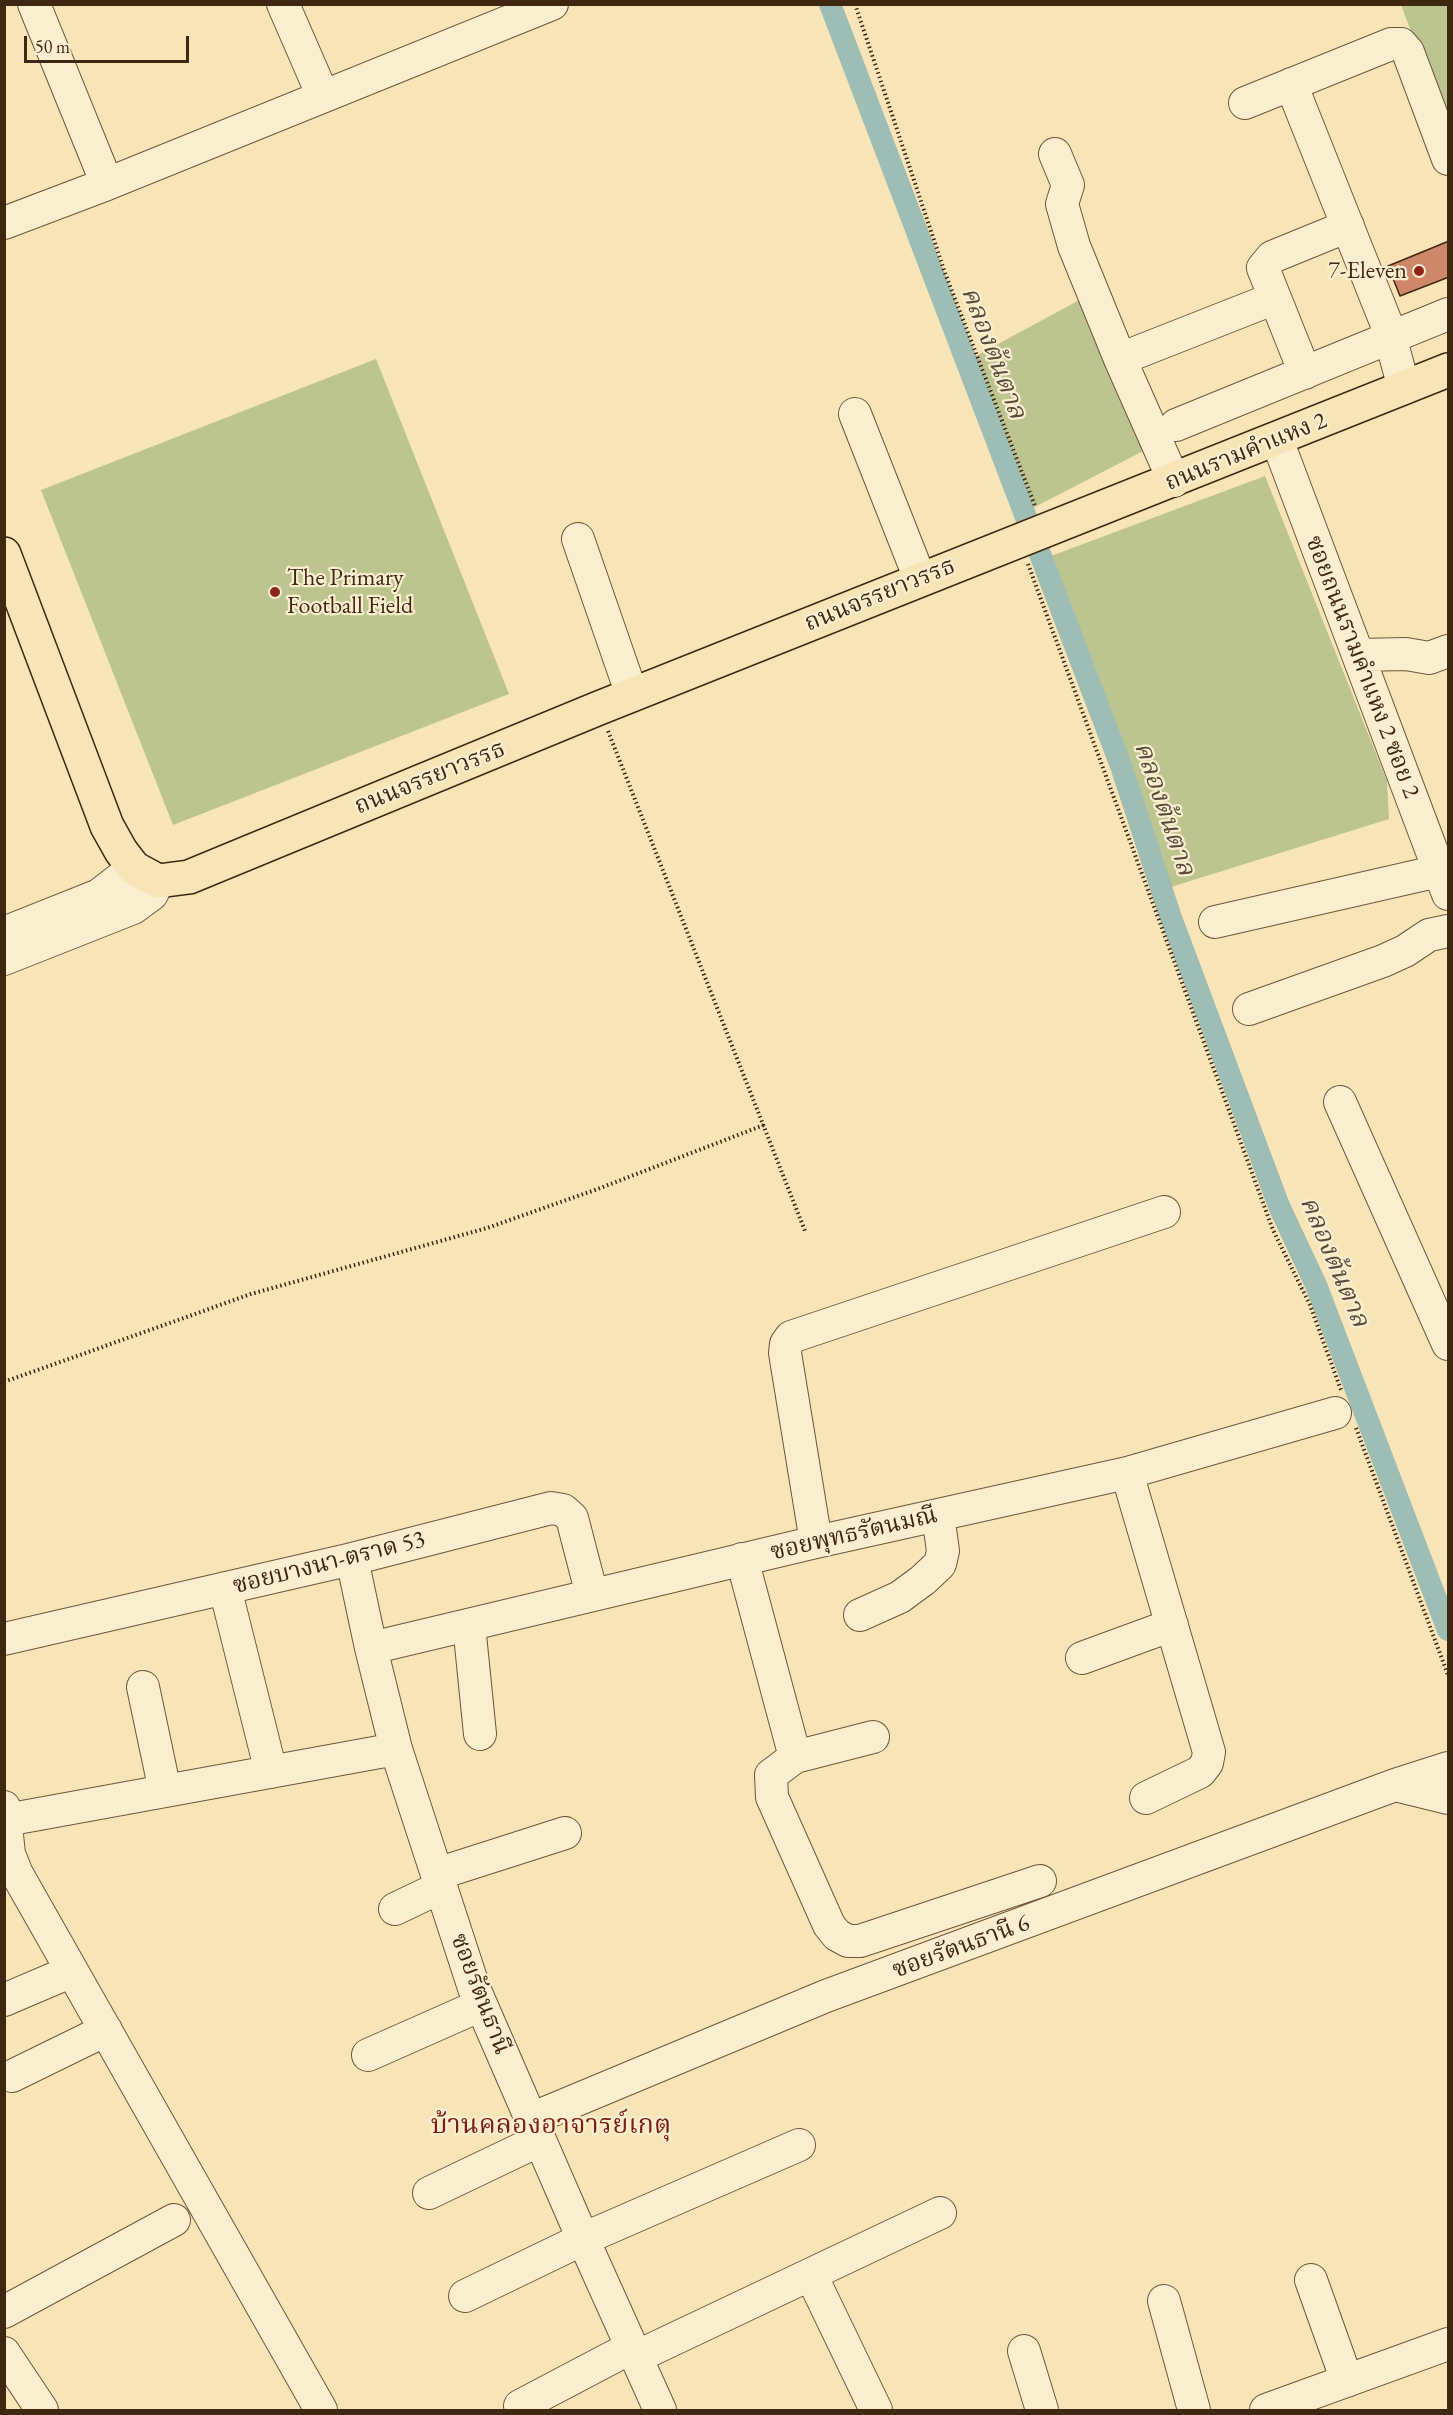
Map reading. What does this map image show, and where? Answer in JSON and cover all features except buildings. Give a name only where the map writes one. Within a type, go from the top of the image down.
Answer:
[{"type":"main road","name":"ถนนรามคำแหง 2","points":[[1033,536],[1449,370]]},
{"type":"main road","name":"ถนนจรรยาวรรธ","points":[[146,874],[189,878],[599,708],[1033,536]]},
{"type":"main road","points":[[4,554],[107,826],[121,851],[146,874]]},
{"type":"street","points":[[34,4],[107,184]]},
{"type":"street","points":[[283,4],[323,96]]},
{"type":"street","points":[[4,223],[107,184],[533,8]]},
{"type":"street","points":[[1245,103],[1391,44],[1401,44],[1408,52],[1449,159]]},
{"type":"street","points":[[1291,84],[1391,337],[1404,388]]},
{"type":"street","points":[[1055,154],[1068,185],[1062,204],[1074,246],[1120,359],[1174,481]]},
{"type":"street","points":[[1305,373],[1263,268],[1272,257],[1348,226]]},
{"type":"street","points":[[1120,359],[1275,298]]},
{"type":"street","points":[[1176,425],[1449,314]]},
{"type":"street","points":[[855,414],[920,579]]},
{"type":"street","name":"ซอยถนนรามคำแหง 2 ซอย 2","points":[[1276,440],[1445,876]]},
{"type":"street","points":[[578,539],[632,695]]},
{"type":"street","points":[[1358,655],[1406,654],[1429,658],[1449,651]]},
{"type":"street","points":[[4,933],[146,874],[152,894],[133,908],[4,959]]},
{"type":"street","points":[[1215,922],[1445,876]]},
{"type":"street","points":[[1249,1009],[1383,961],[1405,951],[1429,935],[1449,931]]},
{"type":"street","points":[[1340,1101],[1447,1333]]},
{"type":"street","points":[[816,1542],[785,1353],[786,1344],[791,1336],[1164,1212]]},
{"type":"street","name":"ซอยพุทธรัตนมณี","points":[[370,1648],[742,1559],[1127,1473],[1344,1410]]},
{"type":"street","points":[[1127,1473],[1209,1752],[1207,1763],[1200,1772],[1146,1798]]},
{"type":"street","name":"ซอยบางนา-ตราด 53","points":[[4,1639],[352,1559],[551,1508],[563,1510],[572,1518],[592,1595]]},
{"type":"street","points":[[860,1616],[900,1597],[940,1564],[943,1551],[938,1515]]},
{"type":"street","name":"ซอยรัตนธานี","points":[[352,1559],[370,1648],[396,1749],[482,2005],[583,2240],[660,2410]]},
{"type":"street","points":[[742,1559],[795,1757]]},
{"type":"street","points":[[225,1588],[271,1772]]},
{"type":"street","points":[[1082,1658],[1172,1624]]},
{"type":"street","points":[[469,1625],[480,1734]]},
{"type":"street","points":[[143,1687],[165,1791]]},
{"type":"street","points":[[873,1737],[795,1757],[771,1775],[772,1797],[828,1925],[837,1935],[848,1941],[876,1937],[1040,1881]]},
{"type":"street","points":[[321,2410],[17,1874],[9,1854],[5,1813],[165,1791],[396,1749]]},
{"type":"street","name":"ซอยรัตนธานี 6","points":[[429,2193],[535,2130],[826,1996],[1395,1785],[1449,1768]]},
{"type":"street","points":[[1395,1785],[1449,1798]]},
{"type":"street","points":[[395,1908],[439,1880],[565,1833]]},
{"type":"street","points":[[4,2000],[72,1971]]},
{"type":"street","points":[[368,2055],[482,2005]]},
{"type":"street","points":[[12,2076],[106,2030]]},
{"type":"street","points":[[465,2296],[583,2240],[799,2145]]},
{"type":"street","points":[[520,2406],[634,2352],[811,2276],[940,2213]]},
{"type":"street","points":[[4,2312],[174,2220]]},
{"type":"street","points":[[811,2276],[876,2410]]},
{"type":"street","points":[[1311,2280],[1347,2381]]},
{"type":"street","points":[[1164,2301],[1194,2410]]},
{"type":"street","points":[[1266,2410],[1449,2344]]},
{"type":"street","points":[[1023,2351],[1042,2410]]},
{"type":"street","points":[[4,2353],[42,2410]]},
{"type":"path","points":[[855,4],[945,273],[1030,496],[1033,536],[1269,1219],[1310,1305],[1344,1410],[1449,1675]]},
{"type":"path","points":[[599,708],[805,1231]]},
{"type":"path","points":[[4,1382],[251,1294],[487,1228],[595,1190],[764,1125]]},
{"type":"green space","points":[[1401,5],[1448,5],[1448,129]]},
{"type":"green space","points":[[1085,297],[1149,448],[1031,509],[972,358]]},
{"type":"green space","name":"The Primary Football Field","points":[[376,359],[509,694],[173,825],[41,490]]},
{"type":"green space","points":[[1265,476],[1387,781],[1389,819],[1171,887],[1051,556]]},
{"type":"waterway","name":"คลองต้นตาล","points":[[830,4],[1121,766],[1170,915],[1279,1206],[1316,1285],[1448,1630]]},
{"type":"place","name":"7-Eleven","points":[[1419,271]]},
{"type":"place","name":"The Primary Football Field","points":[[275,592]]},
{"type":"district","name":"บ้านคลองอาจารย์เกตุ","points":[[551,2126]]}]
